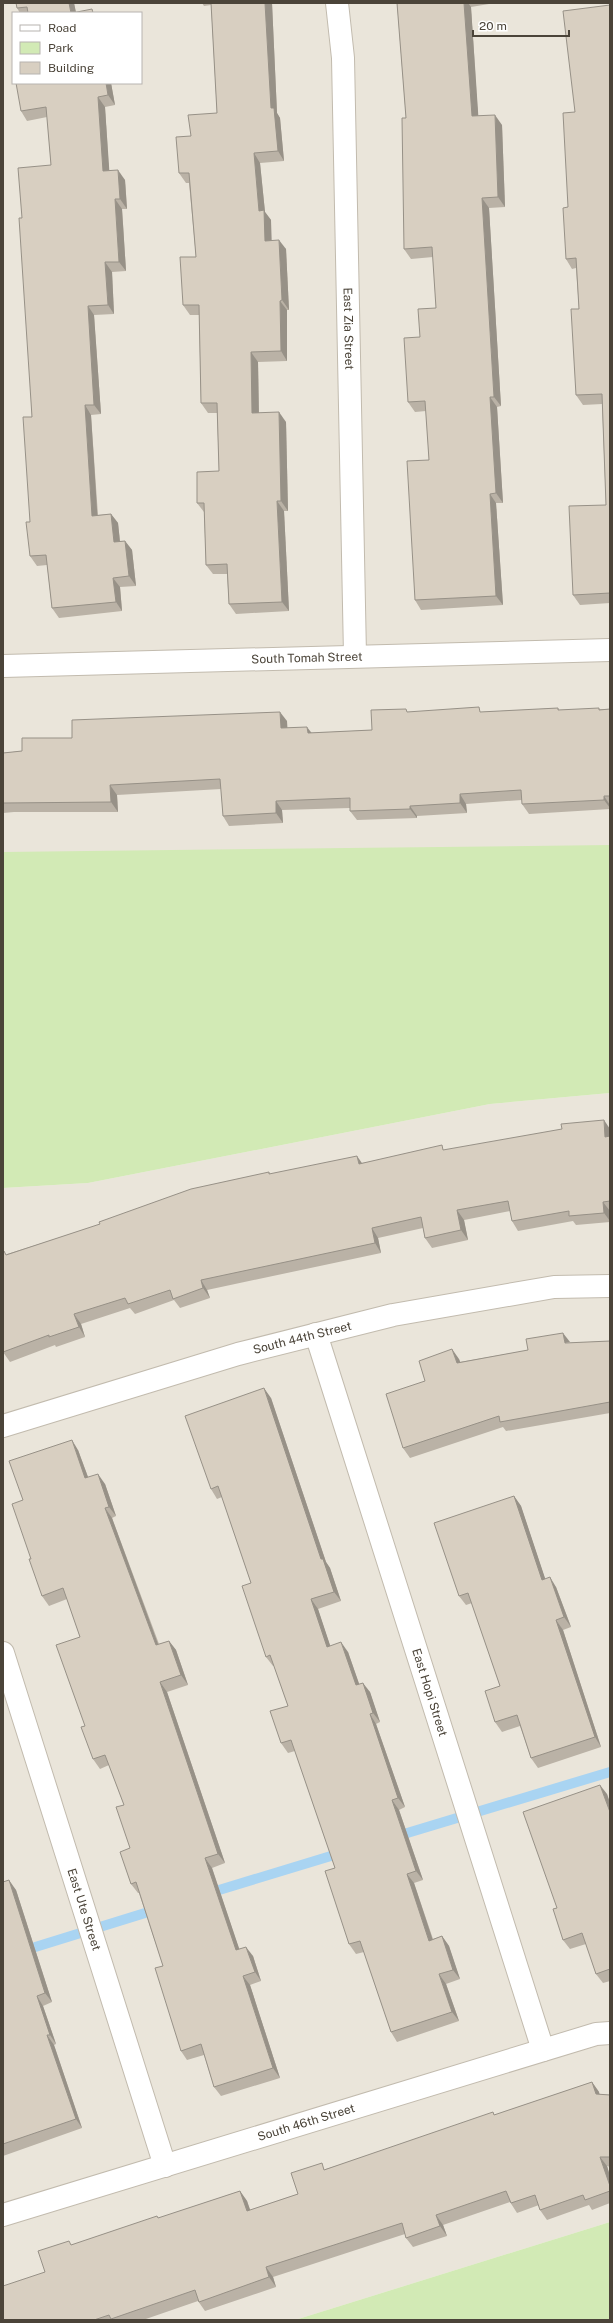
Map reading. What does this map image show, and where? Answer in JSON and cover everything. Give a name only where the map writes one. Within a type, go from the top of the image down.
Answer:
[{"type":"street","name":"East Zia Street","points":[[337,3],[343,58],[355,656]]},
{"type":"street","name":"South Tomah Street","points":[[3,666],[610,650]]},
{"type":"street","name":"South 44th Street","points":[[3,1426],[238,1354],[393,1315],[554,1287],[610,1286]]},
{"type":"street","name":"East Hopi Street","points":[[316,1334],[542,2050]]},
{"type":"street","name":"East Ute Street","points":[[3,1653],[165,2166]]},
{"type":"street","name":"South 46th Street","points":[[3,2215],[542,2050],[596,2034],[610,2033]]},
{"type":"shaded area","points":[[3,3],[610,3],[610,847],[3,853]]},
{"type":"shaded area","points":[[610,1093],[610,2222],[295,2320],[3,2320],[3,1188],[88,1183],[490,1104]]},
{"type":"green space","points":[[610,845],[610,1093],[490,1104],[88,1183],[3,1188],[3,852]]},
{"type":"green space","points":[[610,2222],[610,2320],[295,2320]]},
{"type":"building","points":[[16,3],[69,3],[71,12],[28,12],[27,7],[17,8]]},
{"type":"building","points":[[211,3],[265,3],[271,108],[274,108],[278,151],[254,153],[259,211],[264,210],[265,241],[279,240],[282,300],[280,301],[281,351],[251,352],[252,413],[279,412],[281,501],[277,501],[282,602],[229,604],[227,564],[206,565],[204,503],[197,503],[197,472],[219,471],[217,403],[201,403],[199,305],[183,305],[180,257],[196,257],[189,173],[179,173],[176,137],[191,136],[188,115],[217,113]]},
{"type":"building","points":[[397,3],[464,3],[472,116],[495,115],[498,197],[482,198],[494,397],[490,397],[496,493],[490,494],[496,596],[415,600],[407,461],[429,460],[425,401],[408,402],[404,338],[420,337],[418,309],[436,308],[432,247],[404,249],[402,118],[406,118]]},
{"type":"building","points":[[610,5],[610,593],[573,595],[569,506],[606,505],[602,394],[576,395],[571,309],[579,309],[576,258],[566,259],[563,208],[568,207],[563,113],[575,112],[563,11]]},
{"type":"building","points":[[92,9],[93,12],[77,12]]},
{"type":"building","points":[[16,84],[106,84],[108,95],[98,97],[103,171],[118,170],[120,199],[115,199],[119,262],[105,262],[108,305],[88,306],[94,405],[85,405],[92,516],[111,514],[114,542],[125,541],[129,576],[113,578],[116,602],[52,608],[46,555],[30,556],[26,522],[30,522],[23,417],[32,417],[19,218],[22,218],[18,168],[51,165],[46,107],[21,111]]},
{"type":"building","points":[[479,707],[480,712],[558,708],[558,710],[599,708],[599,710],[610,709],[610,796],[604,796],[604,800],[522,804],[521,790],[460,794],[460,803],[410,806],[410,809],[350,811],[350,798],[276,801],[276,813],[223,816],[220,779],[110,785],[111,802],[3,803],[3,753],[22,751],[22,738],[72,738],[72,720],[280,712],[281,728],[307,727],[308,733],[372,730],[371,710],[406,709],[407,712]]},
{"type":"building","points":[[604,1120],[605,1137],[610,1136],[610,1201],[603,1202],[604,1213],[569,1216],[569,1211],[512,1221],[508,1201],[457,1210],[461,1230],[425,1238],[421,1217],[372,1228],[375,1243],[201,1280],[203,1288],[173,1299],[170,1290],[128,1304],[125,1298],[74,1314],[79,1327],[49,1337],[49,1335],[3,1352],[4,1251],[6,1255],[100,1224],[99,1222],[191,1189],[269,1172],[269,1174],[357,1156],[359,1164],[442,1145],[443,1150],[562,1129],[561,1124]]},
{"type":"building","points":[[563,1333],[565,1343],[610,1341],[610,1402],[500,1422],[499,1416],[403,1448],[386,1394],[425,1381],[419,1361],[452,1349],[457,1363],[528,1350],[526,1339]]},
{"type":"building","points":[[264,1388],[321,1559],[323,1559],[334,1592],[311,1599],[327,1647],[341,1642],[356,1685],[363,1683],[373,1713],[370,1714],[398,1798],[392,1800],[416,1871],[407,1874],[429,1941],[442,1936],[453,1970],[439,1974],[452,2012],[391,2032],[360,1941],[349,1944],[325,1871],[335,1868],[291,1740],[281,1743],[270,1711],[288,1706],[270,1655],[266,1657],[242,1586],[251,1583],[218,1486],[211,1489],[185,1416]]},
{"type":"building","points":[[72,1440],[85,1478],[98,1474],[109,1507],[105,1508],[156,1645],[169,1641],[181,1675],[160,1682],[218,1854],[205,1858],[236,1950],[246,1947],[255,1972],[243,1976],[273,2068],[214,2087],[201,2044],[181,2051],[155,1968],[163,1966],[136,1882],[131,1884],[120,1852],[130,1848],[116,1807],[124,1805],[105,1755],[93,1759],[81,1727],[85,1726],[56,1645],[80,1637],[63,1588],[42,1596],[12,1504],[23,1500],[9,1461]]},
{"type":"building","points":[[514,1496],[542,1580],[550,1577],[564,1617],[556,1620],[595,1737],[531,1758],[517,1715],[495,1722],[485,1691],[500,1686],[468,1593],[459,1596],[434,1523]]},
{"type":"building","points":[[600,1785],[610,1812],[610,1969],[596,1974],[582,1933],[563,1940],[553,1909],[557,1908],[523,1812]]},
{"type":"building","points":[[9,1880],[45,1993],[37,1996],[50,2035],[47,2035],[76,2119],[3,2144],[3,1882]]},
{"type":"building","points":[[592,2082],[596,2094],[610,2095],[610,2157],[600,2157],[610,2186],[610,2191],[585,2200],[583,2195],[540,2210],[535,2195],[511,2203],[506,2191],[436,2215],[440,2226],[406,2238],[402,2223],[266,2267],[269,2277],[199,2302],[195,2290],[111,2319],[109,2315],[94,2320],[3,2320],[3,2286],[45,2272],[38,2251],[69,2241],[71,2245],[157,2216],[158,2218],[240,2191],[247,2211],[298,2194],[291,2173],[322,2163],[324,2170],[493,2112],[494,2115]]},
{"type":"waterway","points":[[394,1837],[610,1772]]},
{"type":"waterway","points":[[206,1894],[344,1852]]},
{"type":"waterway","points":[[3,1957],[158,1909]]}]
